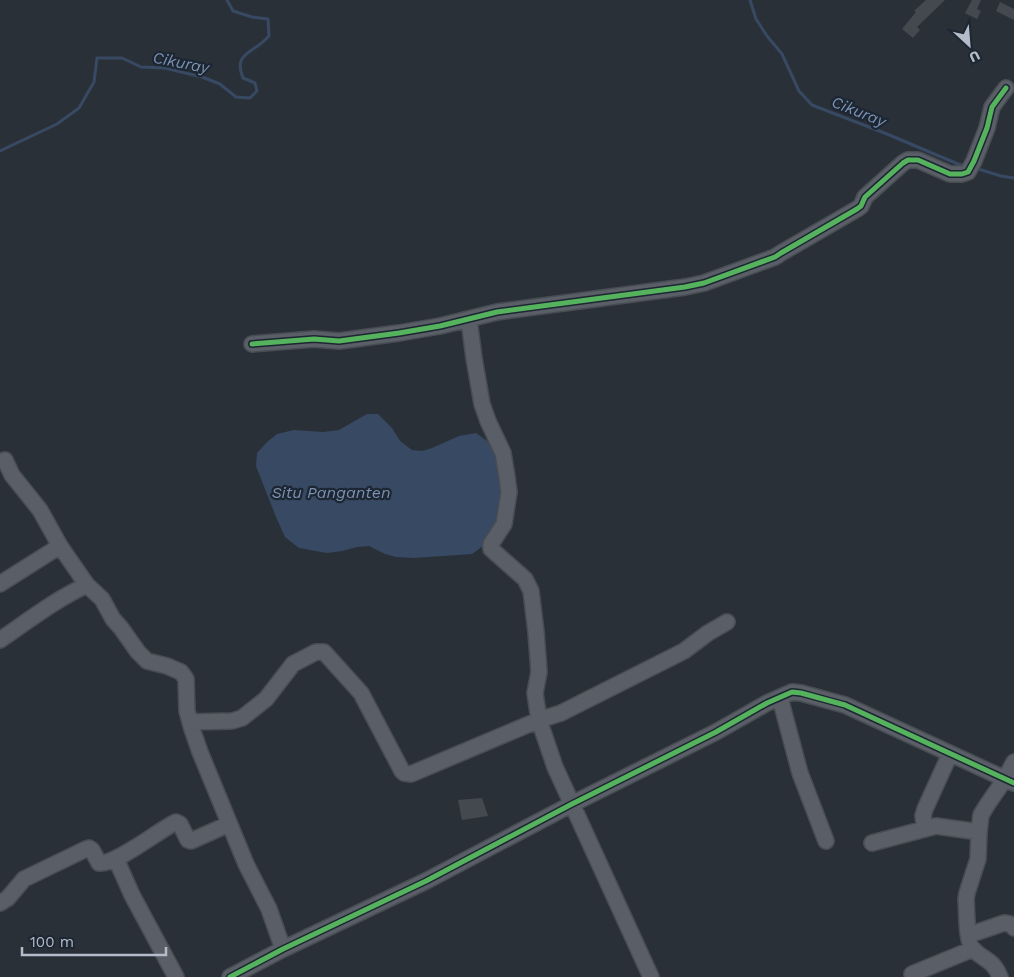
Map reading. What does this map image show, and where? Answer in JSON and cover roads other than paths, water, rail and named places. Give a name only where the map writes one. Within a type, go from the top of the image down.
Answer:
[{"type":"street","points":[[252,344],[314,339],[339,341],[440,326],[497,312],[695,285],[775,257],[857,209],[868,195],[903,162],[918,160],[945,173],[959,175],[971,166],[987,128],[992,107],[1006,88]]},
{"type":"street","points":[[469,320],[482,404],[503,453],[509,492],[504,524],[491,544],[491,549],[525,580],[531,591],[539,672],[535,693],[539,720],[555,767],[651,977]]},
{"type":"street","points":[[5,460],[12,475],[40,510],[60,546],[88,585],[102,599],[112,619],[147,661],[181,672],[186,679],[187,711],[200,752],[246,864],[269,910],[283,949]]},
{"type":"street","points":[[0,584],[60,546]]},
{"type":"street","points":[[0,640],[74,591],[88,585]]},
{"type":"street","points":[[190,722],[232,721],[242,718],[266,699],[293,664],[320,651],[327,654],[360,692],[404,773],[411,774],[539,720],[561,713],[684,651],[708,633],[727,622]]},
{"type":"street","points":[[230,977],[283,949],[426,881],[572,804],[716,732],[767,703],[794,692],[845,705],[1010,781]]},
{"type":"street","points":[[780,698],[800,773],[826,841]]},
{"type":"street","points":[[925,829],[925,809],[950,754]]},
{"type":"street","points":[[1000,977],[994,965],[970,943],[966,899],[978,859],[977,832],[980,821],[984,810],[1010,781],[1014,762]]},
{"type":"street","points":[[0,903],[6,900],[24,879],[86,849],[92,850],[99,863],[104,863],[116,859],[176,822],[180,824],[188,840],[191,841],[229,824]]},
{"type":"street","points":[[872,842],[941,826],[977,832]]},
{"type":"street","points":[[116,859],[132,895],[176,977]]},
{"type":"street","points":[[912,974],[1007,923],[1014,928]]},
{"type":"water","name":"Situ Panganten","points":[[367,414],[378,414],[392,428],[400,441],[412,450],[422,451],[459,436],[476,433],[490,443],[497,457],[502,486],[498,521],[487,543],[472,554],[414,558],[396,557],[369,546],[327,553],[299,548],[285,537],[256,466],[257,453],[277,434],[294,430],[323,432],[339,430]]},
{"type":"waterway","name":"Cikuray","points":[[0,151],[57,124],[79,108],[94,82],[97,58],[122,58],[141,67],[165,68],[202,77],[220,84],[236,97],[250,98],[257,91],[255,83],[243,78],[240,66],[241,61],[269,36],[268,19],[252,17],[233,11],[227,0]]},
{"type":"waterway","name":"Cikuray","points":[[750,0],[756,19],[782,54],[799,91],[812,105],[966,166]]},
{"type":"waterway","name":"Cikuray","points":[[975,168],[1014,178]]}]
